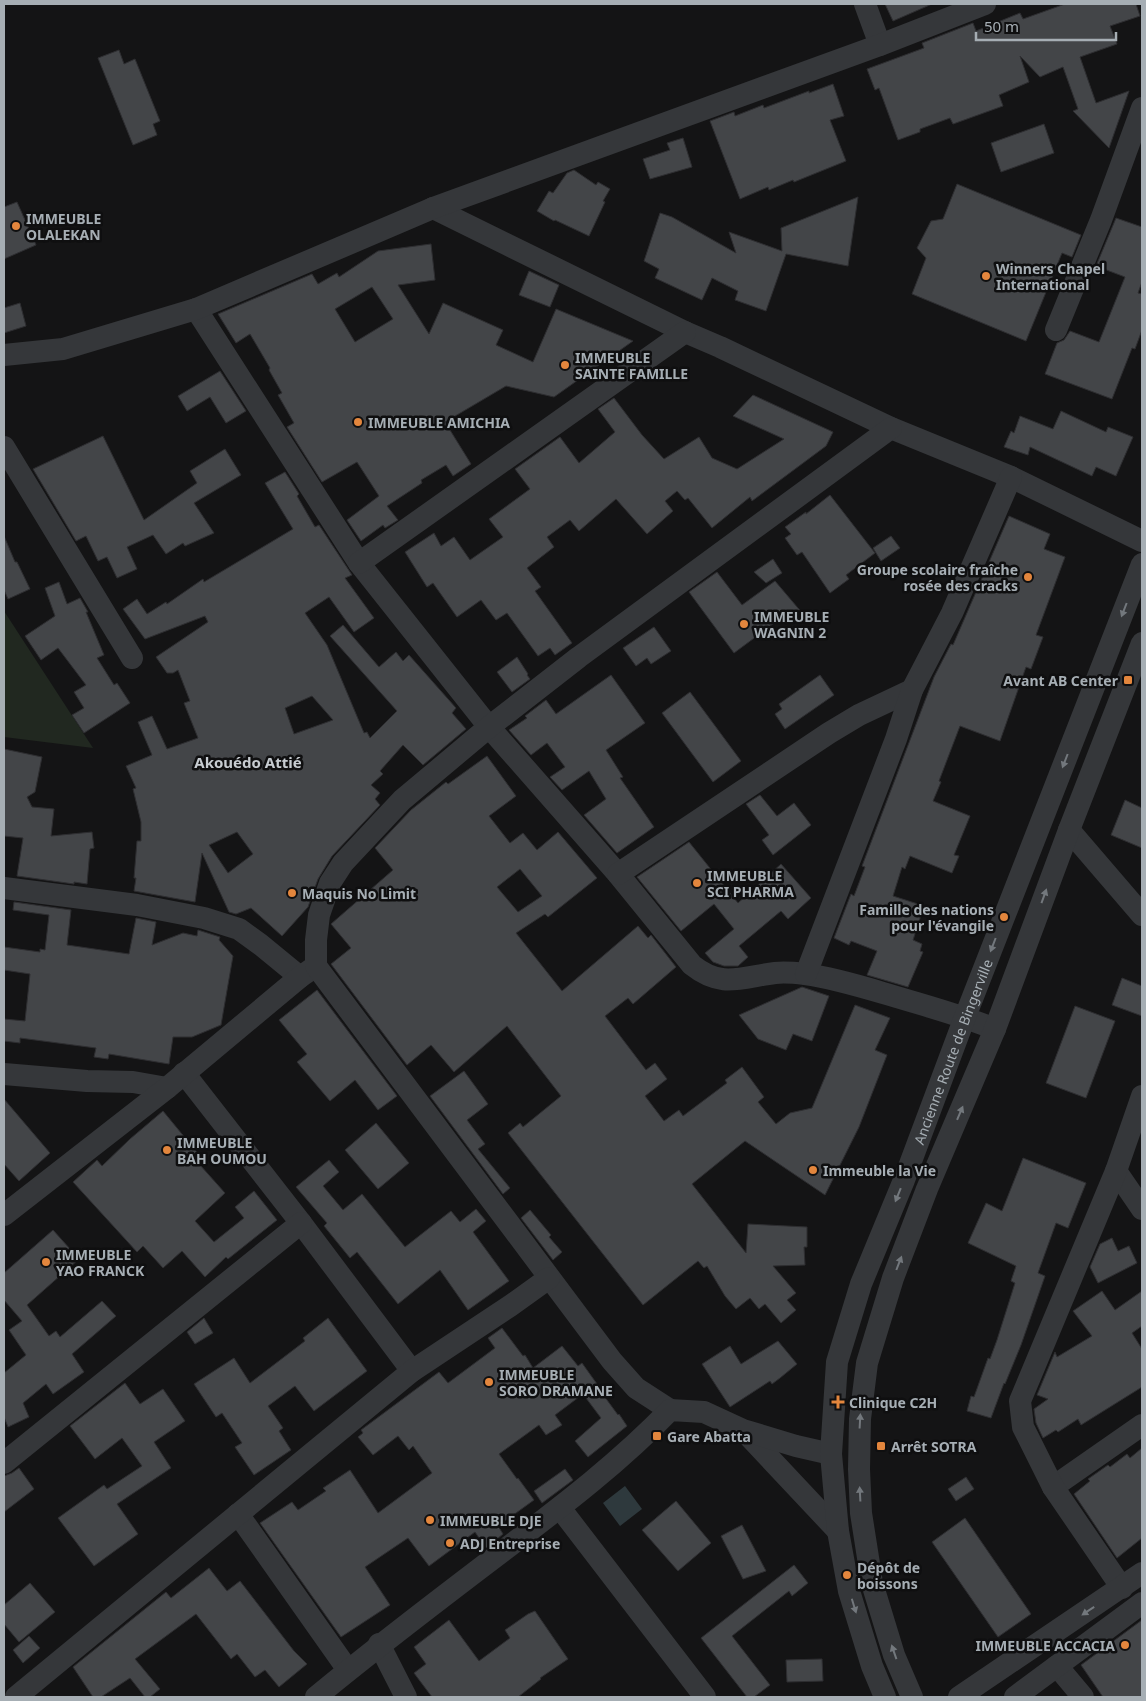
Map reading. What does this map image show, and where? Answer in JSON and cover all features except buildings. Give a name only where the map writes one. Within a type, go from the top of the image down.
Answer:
[{"type":"street","points":[[865,4],[880,45]]},
{"type":"street","points":[[4,355],[64,349],[196,309],[433,208],[880,45],[985,4]]},
{"type":"street","points":[[1056,330],[1101,220],[1142,108]]},
{"type":"street","points":[[433,208],[685,332],[891,428],[1011,476],[1142,541]]},
{"type":"street","points":[[196,309],[359,563],[490,727],[618,874],[692,965],[704,974],[720,980],[735,980],[777,973],[806,974],[862,987],[965,1017],[996,1029]]},
{"type":"street","points":[[359,563],[685,332]]},
{"type":"street","points":[[4,1216],[167,1088],[308,971],[316,940],[319,915],[330,883],[343,863],[402,800],[490,727],[580,657],[891,428]]},
{"type":"street","points":[[4,447],[132,658]]},
{"type":"street","points":[[806,974],[896,739],[912,690],[952,613],[1011,476]]},
{"type":"street","name":"Ancienne Route de Bingerville","points":[[885,1697],[872,1666],[849,1591],[838,1531],[831,1454],[837,1362],[861,1284],[904,1180],[965,1017],[1142,564]]},
{"type":"street","name":"Ancienne Route de Bingerville","points":[[912,1697],[894,1655],[872,1583],[861,1514],[859,1469],[860,1419],[867,1363],[893,1278],[927,1189],[996,1029],[1069,830],[1142,643]]},
{"type":"street","points":[[618,874],[829,733],[860,715],[912,690]]},
{"type":"street","points":[[1069,830],[1142,915]]},
{"type":"street","points":[[4,888],[137,905],[213,921],[239,929],[261,945],[308,971],[550,1278],[612,1360],[636,1388],[670,1410],[704,1412],[743,1430],[831,1454]]},
{"type":"street","points":[[184,1073],[301,1223],[412,1371]]},
{"type":"street","points":[[4,1074],[87,1081],[133,1082],[167,1088]]},
{"type":"street","points":[[1122,1588],[1053,1487],[1023,1426],[1020,1401],[1116,1171],[1142,1096]]},
{"type":"street","points":[[1116,1171],[1142,1209]]},
{"type":"street","points":[[4,1463],[301,1223]]},
{"type":"street","points":[[16,1697],[412,1371],[550,1278]]},
{"type":"street","points":[[316,1697],[379,1644],[560,1508],[636,1444],[670,1410]]},
{"type":"street","points":[[1053,1487],[1142,1425]]},
{"type":"street","points":[[743,1430],[838,1531]]},
{"type":"street","points":[[560,1508],[705,1697]]},
{"type":"street","points":[[238,1514],[348,1670]]},
{"type":"street","points":[[960,1697],[1142,1573]]},
{"type":"street","points":[[1015,1697],[1141,1605]]},
{"type":"street","points":[[379,1644],[406,1697]]},
{"type":"street","points":[[1057,1666],[1082,1697]]},
{"type":"shaded area","points":[[4,611],[93,748],[4,737]]},
{"type":"shaded area","points":[[625,1486],[642,1509],[620,1526],[603,1503]]},
{"type":"place","name":"IMMEUBLE OLALEKAN","points":[[16,226]]},
{"type":"place","name":"Winners Chapel International","points":[[986,276]]},
{"type":"place","name":"IMMEUBLE SAINTE FAMILLE","points":[[565,365]]},
{"type":"place","name":"IMMEUBLE AMICHIA","points":[[358,422]]},
{"type":"place","name":"Groupe scolaire fraîche rosée des cracks","points":[[1028,577]]},
{"type":"place","name":"IMMEUBLE WAGNIN 2","points":[[744,624]]},
{"type":"place","name":"Avant AB Center","points":[[1128,680]]},
{"type":"place","name":"IMMEUBLE SCI PHARMA","points":[[697,883]]},
{"type":"place","name":"Maquis No Limit","points":[[292,893]]},
{"type":"place","name":"Famille des nations pour l'évangile","points":[[1004,917]]},
{"type":"place","name":"IMMEUBLE BAH OUMOU","points":[[167,1150]]},
{"type":"place","name":"Immeuble la Vie","points":[[813,1170]]},
{"type":"place","name":"IMMEUBLE YAO FRANCK","points":[[46,1262]]},
{"type":"place","name":"IMMEUBLE SORO DRAMANE","points":[[489,1382]]},
{"type":"place","name":"Clinique C2H","points":[[838,1402]]},
{"type":"place","name":"Gare Abatta","points":[[657,1436]]},
{"type":"place","name":"Arrêt SOTRA","points":[[881,1446]]},
{"type":"place","name":"IMMEUBLE DJE","points":[[430,1520]]},
{"type":"place","name":"ADJ Entreprise","points":[[450,1543]]},
{"type":"place","name":"Dépôt de boissons","points":[[847,1575]]},
{"type":"place","name":"IMMEUBLE ACCACIA","points":[[1125,1645]]},
{"type":"district","name":"Akouédo Attié","points":[[248,762]]}]
